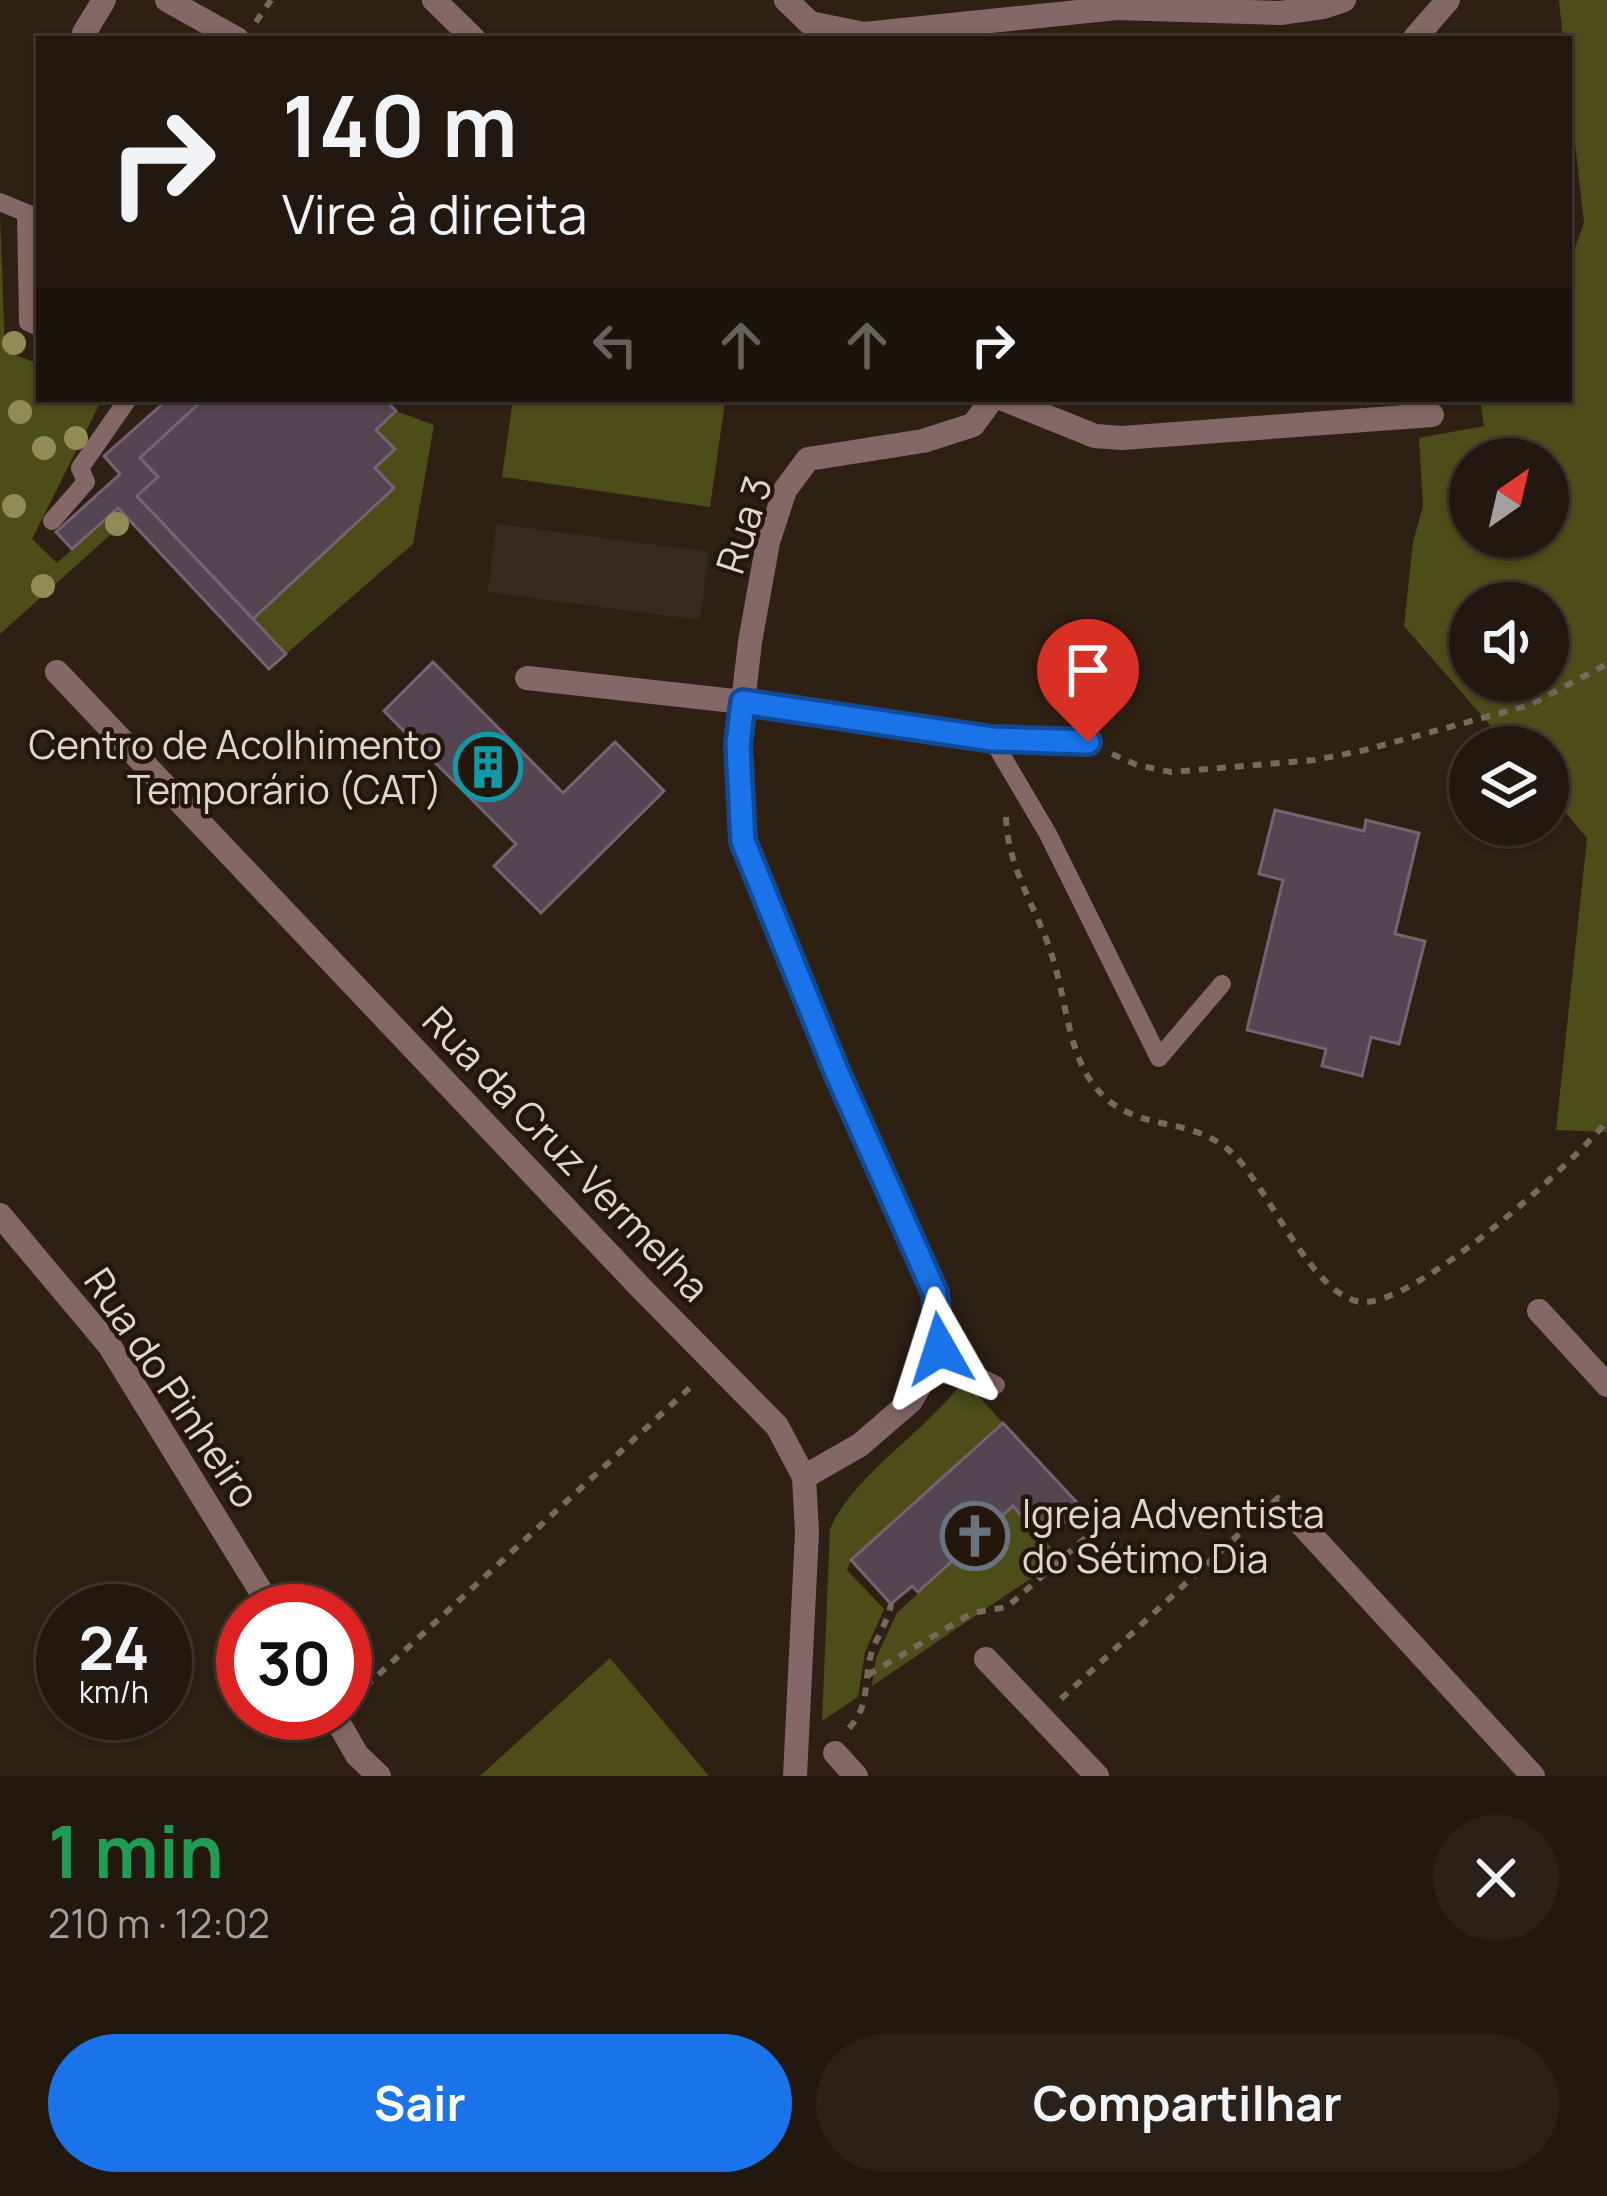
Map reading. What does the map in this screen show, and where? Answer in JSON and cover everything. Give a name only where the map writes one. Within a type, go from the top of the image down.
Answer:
[{"type":"street","points":[[85,33],[104,0]]},
{"type":"street","points":[[167,0],[232,36]]},
{"type":"street","points":[[434,0],[471,36]]},
{"type":"street","points":[[786,0],[810,22],[864,34],[1118,8],[1280,13],[1344,0]]},
{"type":"street","points":[[1417,36],[1448,0]]},
{"type":"street","name":"Rua 3","points":[[936,1355],[940,1349],[935,1293],[837,1073],[743,841],[738,745],[768,542],[785,490],[808,459],[923,441],[974,425],[990,402]]},
{"type":"street","points":[[1010,402],[1095,436],[1122,438],[1432,415]]},
{"type":"street","name":"Rua da Cruz Vermelha","points":[[57,672],[777,1426],[804,1477],[806,1553],[795,1776]]},
{"type":"street","points":[[526,678],[743,702],[992,739],[1088,742]]},
{"type":"street","name":"Rua do Pinheiro","points":[[0,1215],[109,1345],[256,1584]]},
{"type":"street","points":[[1539,1312],[1607,1385]]},
{"type":"street","points":[[804,1477],[860,1445],[911,1401],[936,1355]]},
{"type":"street","points":[[1303,1526],[1533,1776]]},
{"type":"street","points":[[986,1659],[1096,1776]]},
{"type":"street","points":[[837,1745],[856,1776]]},
{"type":"street","points":[[358,1766],[379,1776]]},
{"type":"lane","points":[[0,202],[33,215],[28,322],[36,326]]},
{"type":"lane","points":[[52,521],[86,482],[80,468],[126,402]]},
{"type":"lane","points":[[992,739],[1048,834],[1160,1058],[1222,984]]},
{"type":"lane","points":[[936,1355],[996,1385]]},
{"type":"path","points":[[1088,742],[1137,765],[1171,772],[1316,760],[1530,705],[1607,664]]},
{"type":"path","points":[[1015,778],[1006,808],[1006,839],[1043,926],[1086,1073],[1103,1097],[1125,1114],[1203,1132],[1233,1153],[1328,1287],[1356,1302],[1381,1302],[1426,1276],[1546,1184],[1581,1154],[1607,1121]]},
{"type":"path","points":[[372,1681],[716,1364]]},
{"type":"path","points":[[1042,1717],[1278,1498],[1303,1526]]},
{"type":"path","points":[[868,1675],[972,1612],[1007,1607],[1099,1526]]},
{"type":"path","points":[[837,1745],[860,1717],[873,1648],[891,1604]]},
{"type":"shaded area","points":[[1559,0],[1607,0],[1607,1132],[1556,1130],[1587,838],[1569,817],[1569,726],[1491,726],[1470,702],[1569,702],[1569,582],[1449,582],[1449,678],[1404,626],[1413,542],[1423,506],[1419,438],[1484,426],[1480,402],[1572,402],[1572,256],[1584,223],[1572,116],[1572,36],[1563,36]]},
{"type":"shaded area","points":[[0,214],[5,351],[36,363],[36,402],[100,402],[32,539],[57,563],[118,508],[128,519],[0,634]]},
{"type":"shaded area","points":[[513,402],[725,402],[710,507],[502,477]]},
{"type":"shaded area","points":[[396,411],[434,425],[413,544],[286,654],[253,619],[394,489],[375,468],[395,449],[376,430]]},
{"type":"shaded area","points":[[496,524],[709,552],[700,620],[488,592]]},
{"type":"shaded area","points":[[964,1380],[1003,1423],[851,1560],[847,1570],[884,1609],[865,1652],[858,1697],[822,1721],[830,1529],[873,1471]]},
{"type":"shaded area","points":[[1013,1506],[1061,1558],[872,1686],[876,1658],[897,1613]]},
{"type":"shaded area","points":[[610,1658],[709,1776],[480,1776]]},
{"type":"building","points":[[165,402],[201,402],[140,458],[158,477],[137,496],[286,654],[269,669],[118,508],[72,549],[56,532],[120,474],[104,456]]},
{"type":"building","points":[[201,402],[387,402],[396,411],[376,430],[395,449],[375,468],[394,488],[253,619],[137,496],[158,477],[140,458]]},
{"type":"building","name":"Centro de Acolhimento Temporário (CAT)","points":[[433,662],[563,793],[615,742],[664,791],[541,913],[494,866],[516,844],[384,711]]},
{"type":"building","points":[[1275,810],[1364,831],[1366,820],[1419,833],[1395,934],[1425,941],[1399,1044],[1371,1037],[1362,1076],[1322,1066],[1326,1049],[1247,1030],[1283,880],[1259,874]]},
{"type":"building","name":"Igreja Adventista do Sétimo Dia","points":[[1003,1423],[1081,1507],[1044,1541],[1013,1506],[918,1592],[912,1586],[891,1604],[851,1560]]},
{"type":"place","name":"Centro de Acolhimento Temporário (CAT)","points":[[488,767]]},
{"type":"place","name":"Igreja Adventista do Sétimo Dia","points":[[975,1536]]},
{"type":"route","points":[[940,1349],[935,1293],[837,1073],[743,841],[738,745],[743,702],[992,739],[1088,742]]}]
